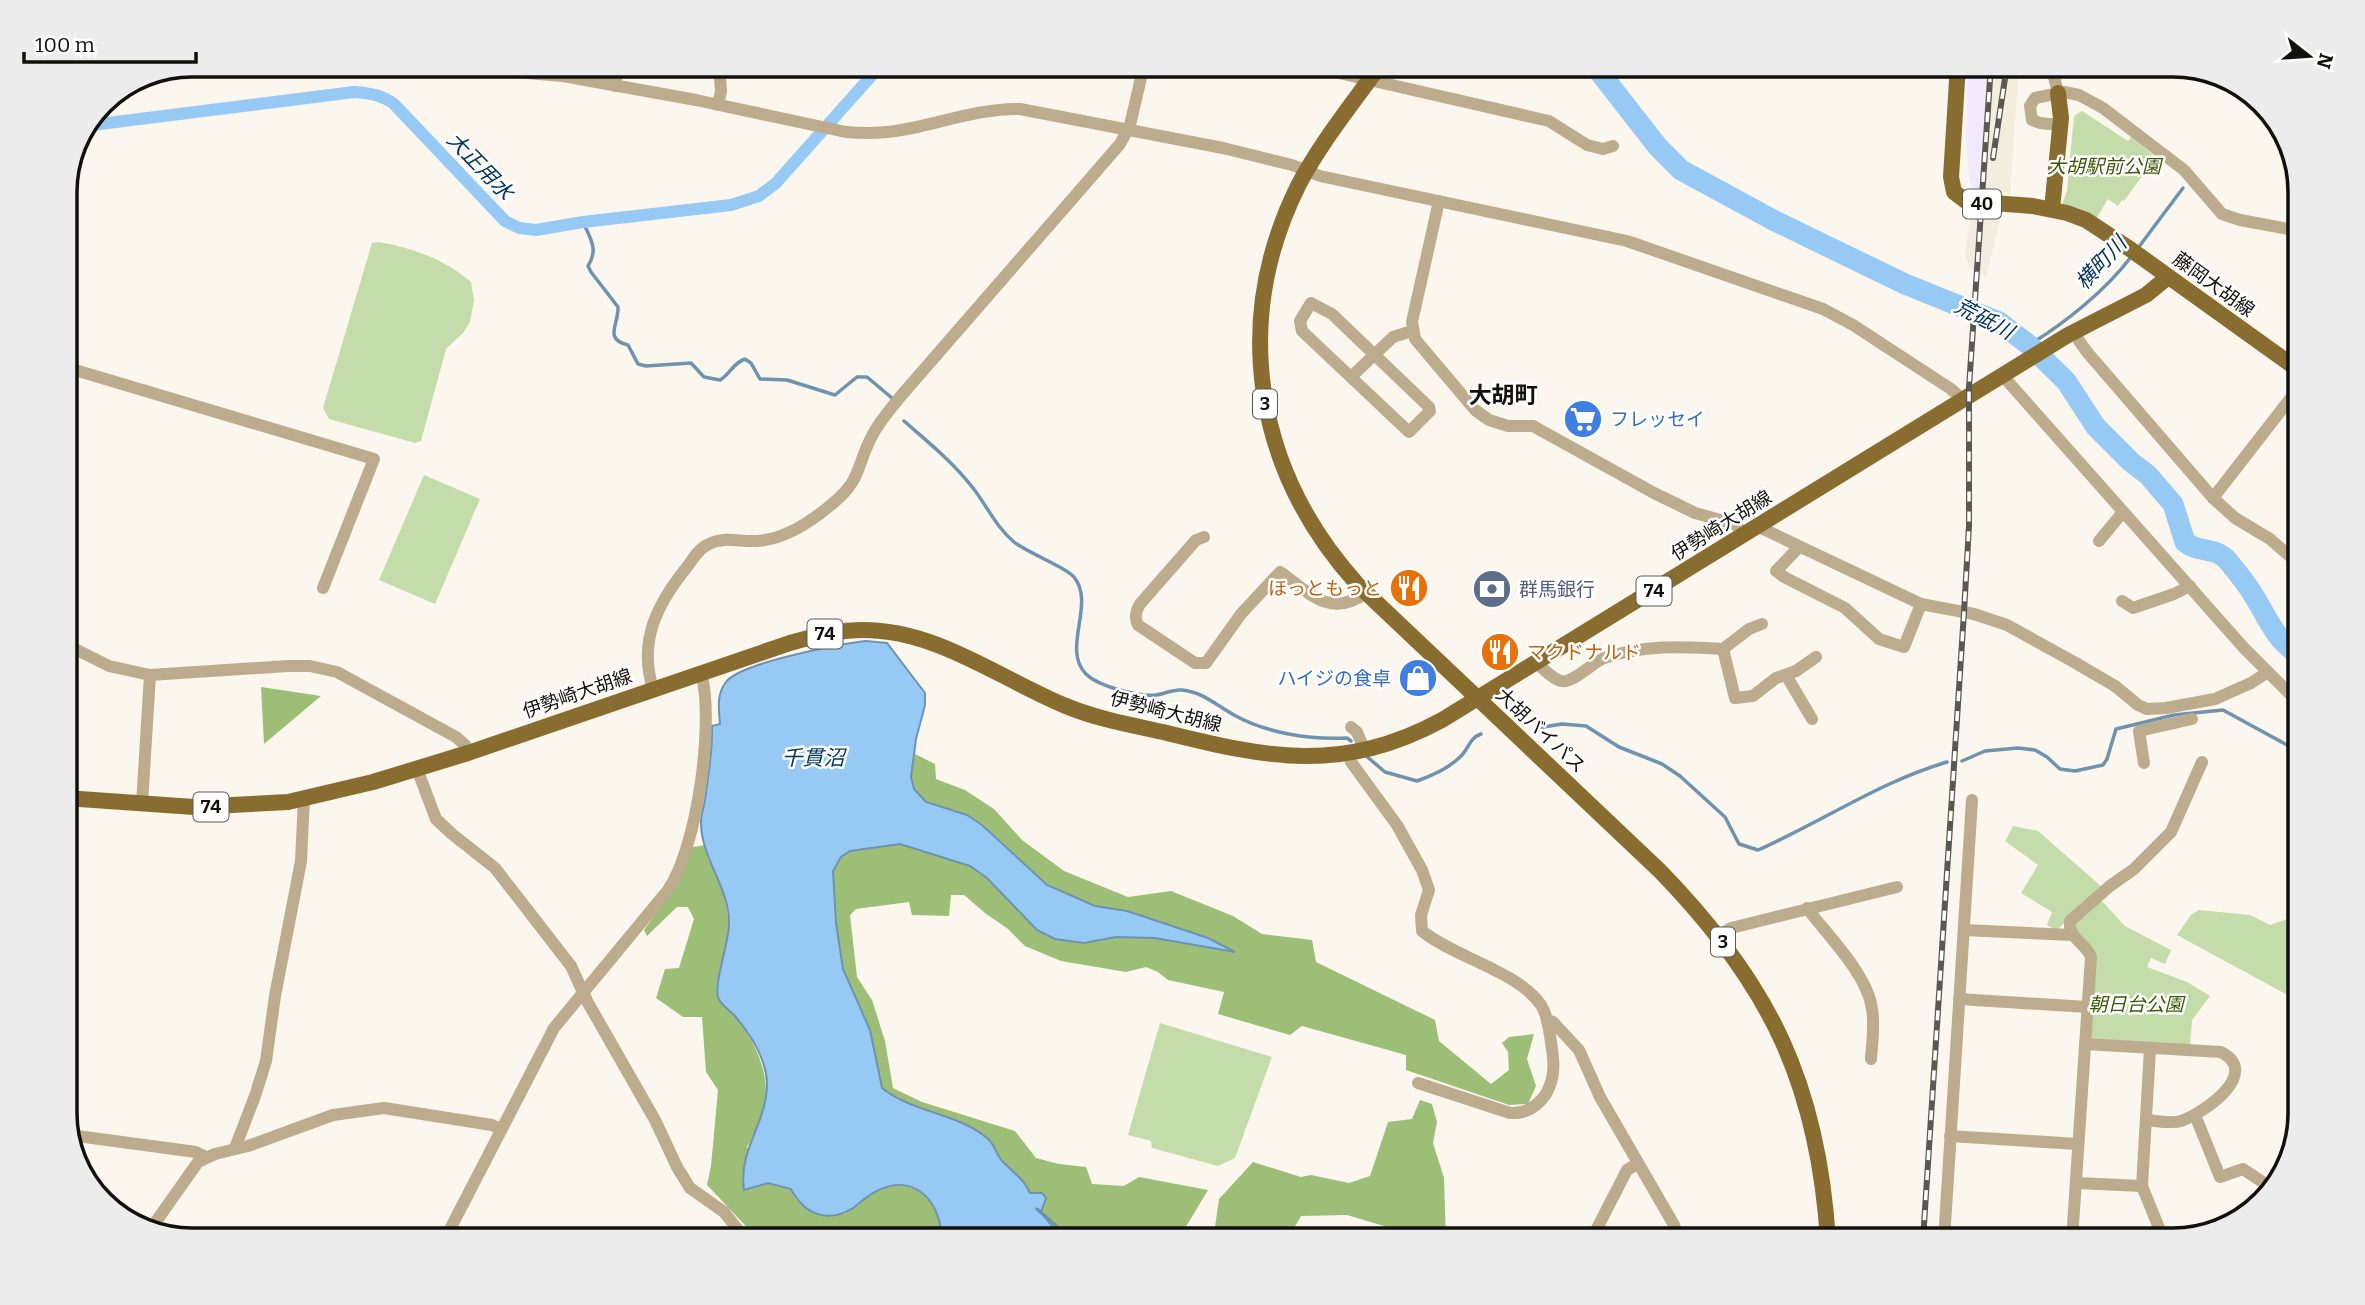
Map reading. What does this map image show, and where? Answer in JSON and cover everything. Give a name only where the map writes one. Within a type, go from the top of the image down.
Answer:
[{"type":"main road","name":"藤岡大胡線","points":[[1957,77],[1951,177],[1954,192],[1966,201],[2052,209],[2081,217],[2288,362]]},
{"type":"main road","name":"大胡バイパス","points":[[1370,79],[1306,170],[1280,228],[1267,275],[1259,343],[1264,400],[1274,442],[1299,502],[1324,544],[1366,593],[1660,871],[1719,936],[1757,991],[1797,1077],[1808,1108],[1820,1164],[1827,1228]]},
{"type":"main road","points":[[2052,209],[2060,125],[2059,93]]},
{"type":"main road","name":"伊勢崎大胡線","points":[[77,799],[214,807],[288,802],[417,769],[806,638],[848,631],[884,631],[933,643],[1058,703],[1100,717],[1245,752],[1300,757],[1356,751],[1432,725],[2071,333],[2146,295],[2168,277]]},
{"type":"street","points":[[586,77],[615,86],[718,105],[834,131],[888,132],[1007,109],[1020,109],[1258,156],[1320,176],[1626,241],[1823,309],[1853,325],[1951,389],[1963,400]]},
{"type":"street","points":[[615,86],[617,77]]},
{"type":"street","points":[[718,105],[720,77]]},
{"type":"street","points":[[653,689],[648,670],[648,654],[653,621],[677,579],[703,547],[712,542],[758,541],[780,536],[804,524],[834,503],[855,480],[872,435],[900,397],[1120,144],[1128,130],[1141,77]]},
{"type":"street","points":[[1361,77],[1549,121],[1587,145],[1603,149],[1613,146]]},
{"type":"street","points":[[2054,77],[2059,93]]},
{"type":"street","points":[[2060,125],[2032,120],[2030,106],[2035,98],[2059,93],[2079,95],[2122,121],[2184,170],[2222,214],[2240,220],[2288,228]]},
{"type":"street","points":[[1439,201],[1412,331],[1415,339],[1475,410],[1489,420],[1508,426],[1533,426],[1654,494],[1695,513],[1799,547],[1922,604],[1973,614],[2007,625],[2095,674],[2144,708],[2183,715]]},
{"type":"street","points":[[1311,303],[1332,314],[1429,407],[1430,411],[1406,432],[1352,377],[1300,327],[1300,321],[1311,303]]},
{"type":"street","points":[[1352,377],[1392,337],[1412,331]]},
{"type":"street","points":[[2071,333],[2213,498],[2235,518],[2270,539],[2288,555]]},
{"type":"street","points":[[77,371],[374,459],[323,589]]},
{"type":"street","points":[[2005,375],[2244,648],[2288,692]]},
{"type":"street","points":[[2213,498],[2288,401]]},
{"type":"street","points":[[2099,541],[2123,512]]},
{"type":"street","points":[[1204,537],[1195,540],[1140,604],[1136,614],[1138,625],[1195,663],[1206,663],[1241,614],[1280,572],[1323,603],[1352,602],[1366,593]]},
{"type":"street","points":[[1799,547],[1776,571],[1845,608],[1879,639],[1904,647],[1907,645],[1922,604]]},
{"type":"street","points":[[2122,601],[2133,608],[2190,586]]},
{"type":"street","points":[[1535,661],[1559,681],[1568,681],[1598,661],[1630,652],[1670,646],[1723,649],[1749,629],[1762,624]]},
{"type":"street","points":[[1723,649],[1735,698],[1753,696],[1767,683],[1796,671],[1816,657]]},
{"type":"street","points":[[77,651],[109,666],[150,675],[288,666],[310,666],[337,672],[456,737],[465,745],[468,753]]},
{"type":"street","points":[[451,1228],[550,1036],[583,991],[668,890],[683,863],[705,758],[701,672]]},
{"type":"street","points":[[2144,763],[2140,731],[2183,715],[2268,673]]},
{"type":"street","points":[[142,804],[150,675]]},
{"type":"street","points":[[1786,675],[1812,719]]},
{"type":"street","points":[[1351,727],[1357,732],[1356,751],[1351,762],[1397,825],[1422,870],[1429,890],[1422,915],[1422,931],[1520,986],[1539,1002],[1547,1020],[1555,1064],[1553,1076],[1543,1098],[1529,1110],[1518,1114],[1510,1113],[1418,1083]]},
{"type":"street","points":[[2073,1228],[2091,957],[2090,952],[2072,935],[2069,925],[2072,916],[2134,869],[2171,832],[2202,762]]},
{"type":"street","points":[[417,769],[433,815],[495,868],[571,966],[690,1188],[724,1212],[737,1228]]},
{"type":"street","points":[[235,1147],[256,1096],[266,1061],[300,861],[304,797]]},
{"type":"street","points":[[1945,1228],[1972,800]]},
{"type":"street","points":[[1719,936],[1731,928],[1897,887]]},
{"type":"street","points":[[1807,908],[1867,990],[1873,1011],[1871,1059]]},
{"type":"street","points":[[1964,930],[2072,935]]},
{"type":"street","points":[[1959,999],[2087,1007]]},
{"type":"street","points":[[1547,1020],[1553,1022],[1579,1050],[1600,1097],[1675,1228]]},
{"type":"street","points":[[2085,1044],[2221,1052],[2230,1058],[2236,1070],[2234,1080],[2210,1105],[2177,1122],[2147,1120]]},
{"type":"street","points":[[2150,1049],[2142,1186],[2159,1228]]},
{"type":"street","points":[[156,1222],[198,1162],[206,1157],[235,1147],[248,1146],[334,1115],[384,1108],[492,1125],[501,1129]]},
{"type":"street","points":[[2195,1115],[2220,1177],[2243,1169],[2264,1183]]},
{"type":"street","points":[[79,1136],[196,1152],[206,1157]]},
{"type":"street","points":[[1950,1136],[2078,1144]]},
{"type":"street","points":[[1597,1228],[1628,1170],[1637,1164]]},
{"type":"street","points":[[2076,1183],[2142,1186]]},
{"type":"shaded area","points":[[1968,77],[1985,77],[1979,190],[1974,190],[1970,184],[1966,144]]},
{"type":"shaded area","points":[[1985,77],[2018,77],[2010,195],[1979,190]]},
{"type":"shaded area","points":[[1971,212],[2002,212],[1986,277],[1969,267],[1965,253]]},
{"type":"green space","name":"大胡駅前公園","points":[[2082,111],[2128,141],[2131,137],[2156,157],[2124,201],[2118,206],[2108,199],[2096,219],[2062,204],[2067,191],[2074,116]]},
{"type":"green space","points":[[379,242],[428,256],[471,282],[474,300],[470,322],[446,349],[421,441],[415,443],[329,419],[323,408],[372,243]]},
{"type":"green space","points":[[424,475],[480,499],[435,604],[379,580]]},
{"type":"green space","points":[[261,687],[321,696],[264,744]]},
{"type":"green space","points":[[915,754],[935,764],[936,779],[965,790],[994,809],[1022,840],[1064,871],[1128,897],[1171,891],[1233,916],[1262,934],[1312,940],[1316,962],[1435,1020],[1439,1041],[1491,1084],[1509,1070],[1508,1052],[1502,1043],[1509,1037],[1534,1034],[1527,1059],[1536,1086],[1528,1104],[1509,1105],[1406,1070],[1406,1055],[1302,1026],[1290,1035],[1218,1014],[1224,992],[1168,980],[1146,967],[1126,972],[1061,961],[1025,946],[1008,929],[964,895],[951,895],[949,916],[912,915],[909,902],[856,909],[850,915],[857,977],[872,1000],[885,1041],[893,1088],[922,1102],[1015,1131],[1036,1158],[1086,1167],[1092,1184],[1124,1186],[1139,1177],[1208,1190],[1185,1228],[1053,1228],[1041,1212],[1046,1198],[1043,1193],[1030,1193],[1000,1159],[988,1139],[965,1124],[908,1103],[882,1088],[870,1030],[843,969],[836,923],[833,871],[841,857],[850,851],[900,844],[971,866],[987,878],[1037,930],[1084,943],[1116,937],[1155,938],[1232,951],[1208,938],[1127,911],[1095,906],[1047,885],[982,824],[967,814],[926,802],[914,789],[911,777]]},
{"type":"green space","points":[[2013,826],[2038,831],[2102,887],[2057,930],[2047,925],[2052,912],[2021,893],[2038,865],[2005,841]]},
{"type":"green space","points":[[705,845],[727,908],[729,934],[718,979],[718,995],[748,1034],[762,1065],[766,1098],[757,1131],[747,1147],[768,1183],[791,1189],[796,1199],[811,1208],[837,1215],[887,1187],[912,1187],[930,1202],[940,1228],[748,1228],[707,1185],[718,1090],[706,1072],[702,1017],[683,1017],[656,998],[665,969],[679,968],[694,919],[688,907],[677,907],[647,936],[644,930],[661,906],[693,847]]},
{"type":"green space","name":"朝日台公園","points":[[2100,899],[2125,926],[2171,950],[2165,964],[2151,958],[2147,967],[2187,982],[2210,996],[2192,1020],[2190,1046],[2090,1040],[2096,954],[2077,932],[2074,918]]},
{"type":"green space","points":[[2199,910],[2250,915],[2270,925],[2288,920],[2288,995],[2177,935],[2191,915]]},
{"type":"green space","points":[[1160,1023],[1272,1057],[1235,1158],[1218,1166],[1152,1148],[1151,1141],[1128,1135]]},
{"type":"green space","points":[[1420,1100],[1432,1104],[1437,1122],[1433,1143],[1444,1178],[1446,1228],[1390,1228],[1347,1215],[1301,1216],[1294,1228],[1215,1228],[1219,1199],[1253,1162],[1301,1177],[1311,1175],[1349,1183],[1370,1176],[1388,1122],[1412,1119]]},
{"type":"water","name":"千貫沼","points":[[866,641],[887,643],[925,693],[911,777],[914,789],[926,802],[967,815],[982,825],[1047,885],[1095,906],[1127,911],[1208,938],[1235,952],[1155,938],[1116,937],[1084,943],[1055,939],[1037,930],[987,878],[970,866],[900,844],[850,851],[841,857],[833,871],[836,923],[843,969],[870,1030],[882,1088],[908,1103],[964,1124],[988,1139],[1002,1161],[1030,1193],[1042,1193],[1046,1198],[1041,1212],[1053,1228],[940,1228],[931,1202],[913,1188],[902,1185],[889,1186],[875,1192],[843,1213],[825,1216],[809,1210],[791,1189],[768,1183],[744,1190],[745,1161],[763,1112],[767,1083],[757,1047],[741,1023],[718,997],[718,982],[729,924],[728,911],[705,847],[701,821],[710,763],[712,726],[720,724],[721,692],[726,682],[735,675],[770,661]]},
{"type":"waterway","name":"大正用水","points":[[100,124],[354,92],[375,95],[394,104],[505,221],[519,228],[536,230],[731,205],[759,196],[776,183],[870,77]]},
{"type":"waterway","name":"荒砥川","points":[[1603,77],[1658,147],[1681,170],[1775,221],[1905,284],[1999,322],[2029,345],[2066,381],[2096,427],[2148,475],[2173,504],[2185,542],[2195,548],[2217,553],[2228,561],[2248,587],[2278,636],[2288,646]]},
{"type":"waterway","name":"横町川","points":[[2138,248],[2183,188]]},
{"type":"waterway","points":[[583,222],[593,249],[588,266],[618,307],[614,335],[620,342],[628,345],[638,364],[646,366],[691,363],[704,377],[720,380],[745,359],[751,363],[760,379],[787,380],[835,395],[857,377],[867,377],[892,398]]},
{"type":"waterway","name":"横町川","points":[[2029,345],[2084,306],[2131,257]]},
{"type":"waterway","points":[[904,421],[957,470],[1014,542],[1074,577],[1082,600],[1077,652],[1079,664],[1086,674],[1119,690],[1139,694],[1190,691],[1260,726],[1289,734],[1347,738],[1351,741]]},
{"type":"waterway","points":[[1962,761],[1985,751],[2018,748],[2035,750],[2060,769],[2075,771],[2103,765],[2116,729],[2174,715],[2223,710],[2288,745]]},
{"type":"waterway","points":[[1537,728],[1562,724],[1586,726],[1619,747],[1662,764],[1680,776],[1725,817],[1739,844],[1758,850],[1874,791],[1947,762]]},
{"type":"waterway","points":[[1365,755],[1385,772],[1417,781],[1452,764],[1472,740],[1481,734]]},
{"type":"waterway","points":[[1037,1209],[1058,1228]]},
{"type":"railway","points":[[1924,1228],[1969,526],[1969,387],[1990,77]]},
{"type":"railway","points":[[1993,158],[2005,77]]},
{"type":"place","name":"フレッセイ","points":[[1583,419]]},
{"type":"place","name":"ほっともっと","points":[[1409,588]]},
{"type":"place","name":"群馬銀行","points":[[1492,589]]},
{"type":"place","name":"マクドナルド","points":[[1500,652]]},
{"type":"place","name":"ハイジの食卓","points":[[1418,678]]},
{"type":"district","name":"大胡町","points":[[1503,395]]}]
